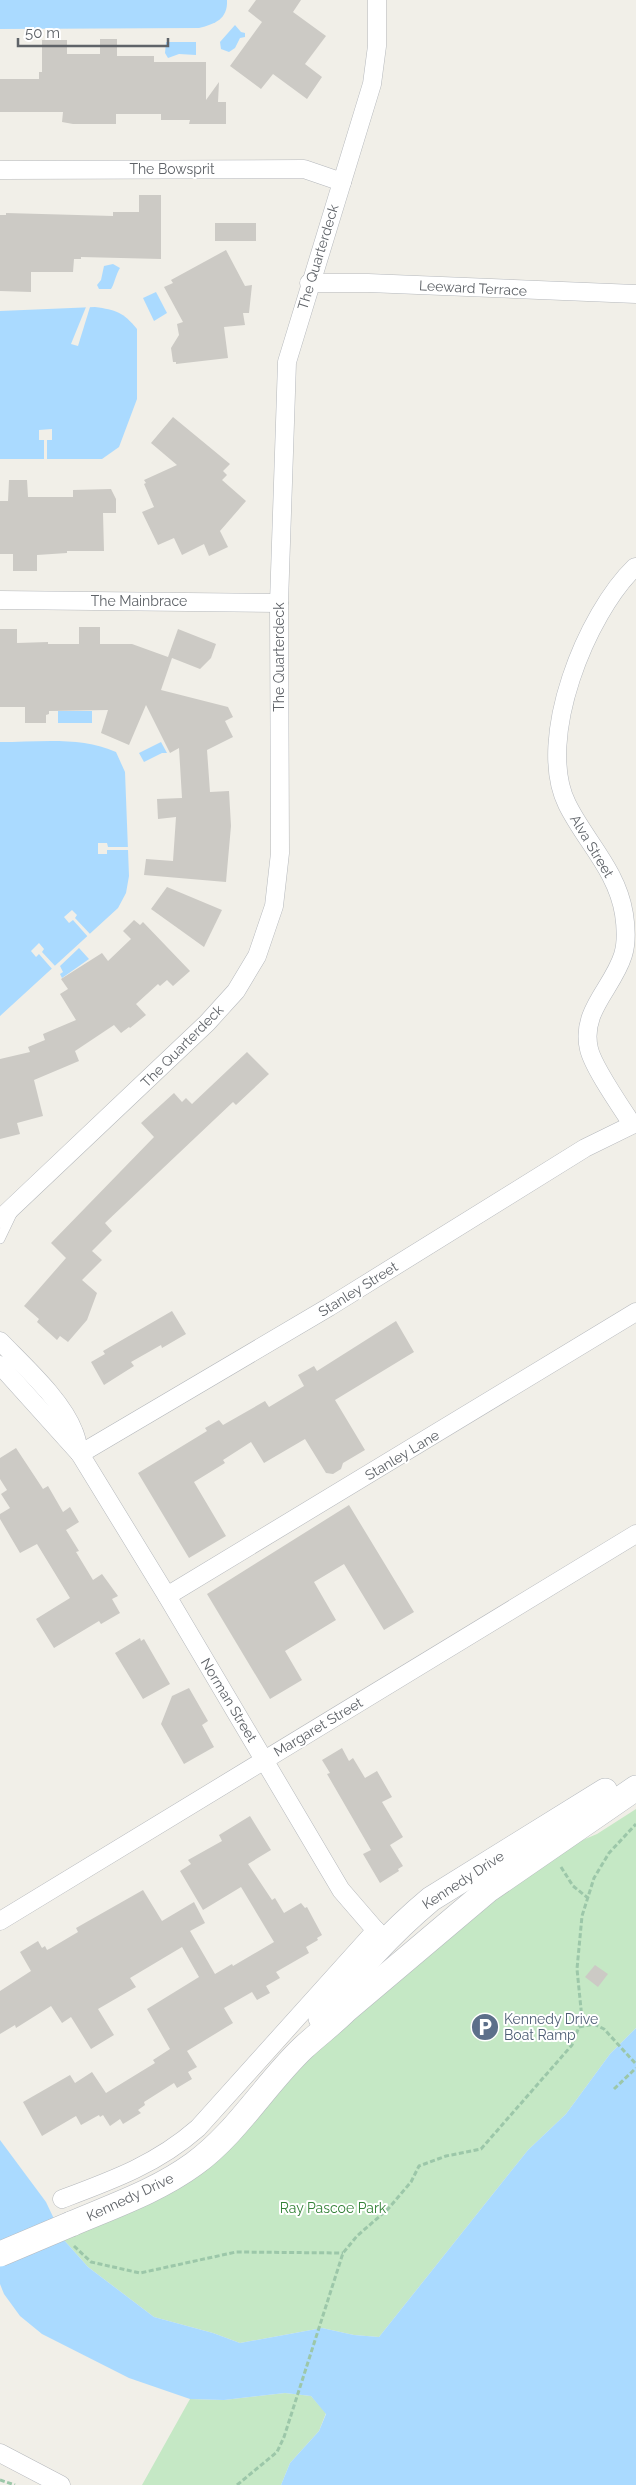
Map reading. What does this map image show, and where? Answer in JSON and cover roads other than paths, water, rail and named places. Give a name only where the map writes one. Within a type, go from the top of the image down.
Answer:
[{"type":"street","name":"The Quarterdeck","points":[[0,1219],[207,1023],[236,991],[257,956],[274,906],[280,853],[278,603],[287,362],[309,283],[375,71],[377,0]]},
{"type":"street","name":"The Bowsprit","points":[[0,170],[304,169],[342,182]]},
{"type":"street","name":"Leeward Terrace","points":[[309,283],[368,283],[636,294]]},
{"type":"street","name":"Alva Street","points":[[634,1124],[591,1057],[587,1035],[592,1010],[623,954],[626,934],[624,913],[618,891],[609,871],[566,803],[557,763],[560,722],[570,682],[596,618],[610,596],[635,567]]},
{"type":"street","name":"The Mainbrace","points":[[0,600],[278,603]]},
{"type":"street","name":"Stanley Street","points":[[80,1454],[329,1307],[585,1148],[634,1124]]},
{"type":"street","name":"Stanley Lane","points":[[167,1596],[636,1312]]},
{"type":"street","name":"Norman Street","points":[[0,1340],[68,1419],[80,1454]]},
{"type":"street","name":"Norman Street","points":[[0,1365],[80,1454],[167,1596],[341,1890],[380,1936]]},
{"type":"street","name":"Margaret Street","points":[[0,1921],[636,1534]]},
{"type":"street","name":"Kennedy Drive","points":[[303,2048],[334,2000],[380,1936],[431,1899],[636,1772]]},
{"type":"street","name":"Kennedy Drive","points":[[0,2254],[70,2232],[155,2188],[196,2163],[237,2122],[303,2048],[474,1902],[518,1869],[636,1788]]},
{"type":"street","points":[[62,2199],[141,2167],[182,2142],[198,2128],[380,1936],[392,1945],[398,1944],[459,1897],[486,1881],[518,1869]]},
{"type":"street","points":[[0,2453],[61,2485]]},
{"type":"lane","points":[[0,1239],[21,1199]]},
{"type":"water","points":[[0,0],[227,0],[227,6],[219,20],[199,28],[0,29]]},
{"type":"water","points":[[235,25],[241,32],[245,33],[245,37],[240,38],[235,48],[229,52],[221,49],[220,42]]},
{"type":"water","points":[[166,42],[196,42],[196,55],[179,54],[168,58],[165,53]]},
{"type":"water","points":[[113,264],[120,268],[111,289],[99,289],[97,285],[101,280],[104,266]]},
{"type":"water","points":[[156,292],[167,313],[154,321],[143,298]]},
{"type":"water","points":[[95,307],[119,313],[137,329],[137,399],[119,447],[102,459],[0,459],[0,311]]},
{"type":"water","points":[[58,711],[92,711],[92,723],[58,723]]},
{"type":"water","points":[[0,742],[74,742],[103,747],[116,752],[125,772],[129,876],[126,893],[118,908],[0,1016]]},
{"type":"water","points":[[161,742],[167,753],[162,753],[144,762],[139,753]]},
{"type":"water","points":[[79,948],[89,959],[62,978],[60,974],[63,972],[60,966]]},
{"type":"water","points":[[636,2028],[636,2485],[281,2485],[290,2463],[319,2431],[326,2414],[311,2396],[285,2393],[224,2400],[190,2399],[129,2378],[42,2334],[20,2316],[4,2294],[0,2284],[0,2140],[46,2202],[64,2240],[88,2267],[154,2317],[213,2333],[240,2343],[322,2328],[354,2335],[379,2337],[528,2150],[566,2114],[610,2054]]},
{"type":"place","name":"Kennedy Drive Boat Ramp","points":[[485,2027]]},
{"type":"park label","name":"Ray Pascoe Park","points":[[333,2208]]}]
